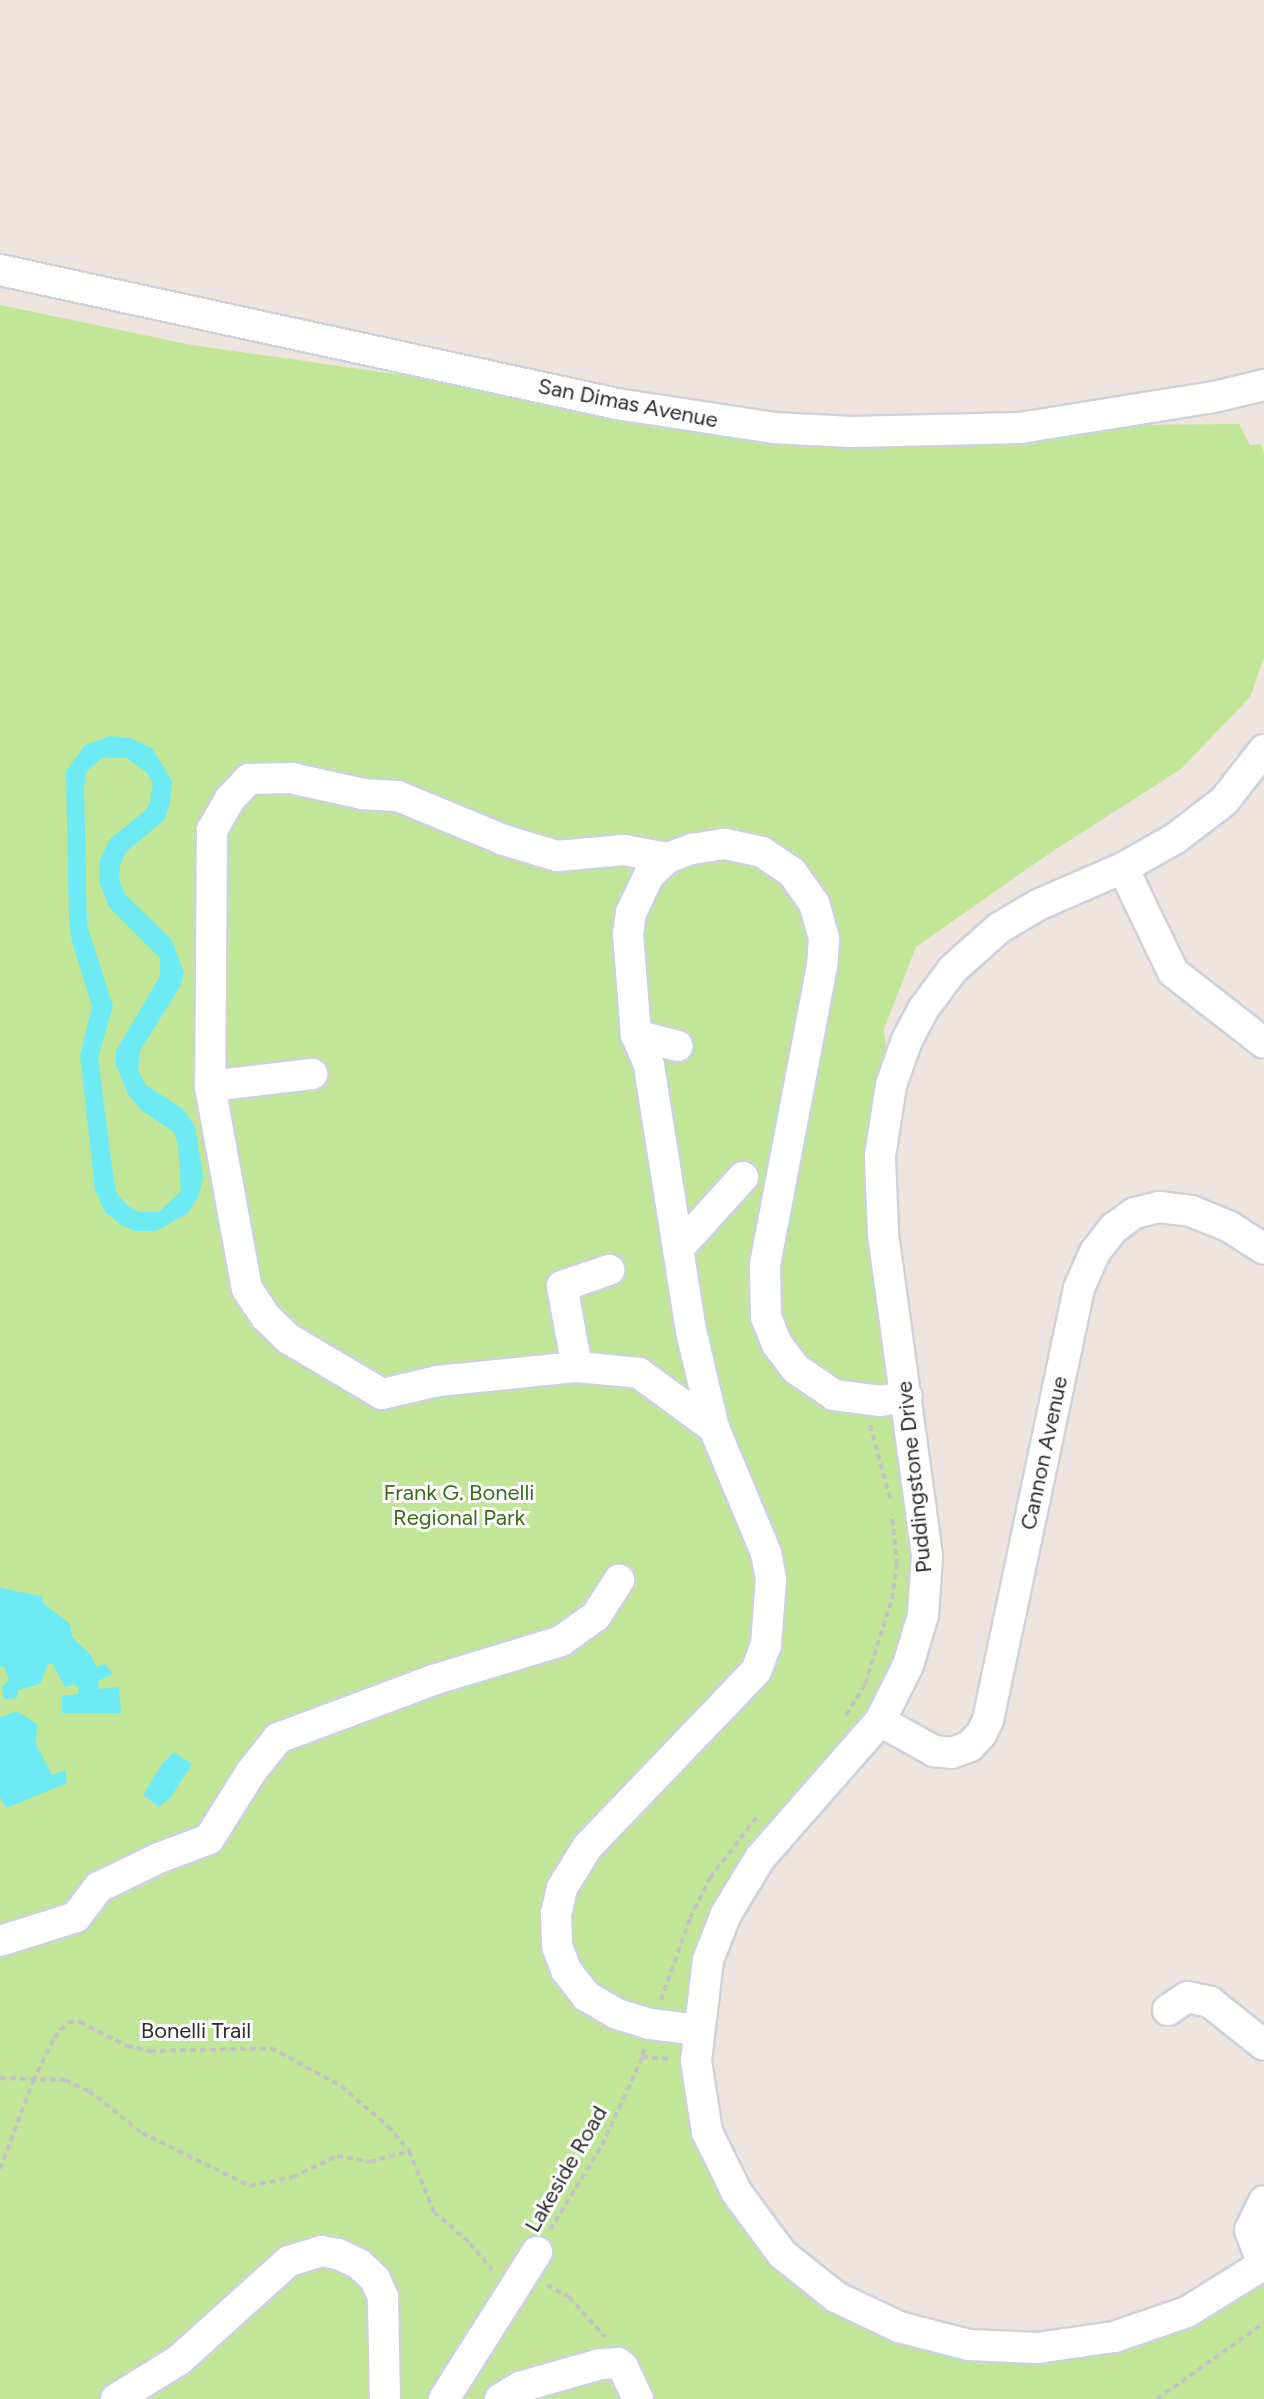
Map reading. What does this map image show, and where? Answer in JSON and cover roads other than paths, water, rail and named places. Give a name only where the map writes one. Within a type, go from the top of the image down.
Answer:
[{"type":"street","name":"San Dimas Avenue","points":[[0,270],[617,404],[773,428],[867,432],[1020,428],[1214,397],[1264,385]]},
{"type":"street","name":"Puddingstone Drive","points":[[1264,750],[1224,801],[1176,838],[1123,868],[1038,905],[999,928],[953,969],[924,1008],[907,1040],[891,1085],[880,1156],[883,1234],[927,1556],[923,1615],[908,1665],[880,1721],[760,1858],[726,1914],[708,1960],[696,2061],[707,2132],[737,2193],[782,2254],[836,2297],[899,2327],[969,2345],[1023,2347],[1114,2337],[1187,2312],[1264,2264]]},
{"type":"street","points":[[667,858],[624,850],[557,856],[504,840],[398,796],[363,794],[291,778],[249,779],[230,799],[212,830],[210,1086],[247,1289],[266,1317],[289,1339],[336,1364],[382,1394],[438,1381],[577,1367],[639,1373],[714,1428]]},
{"type":"street","points":[[691,1331],[649,1065],[636,1035],[628,934],[631,913],[649,875],[667,858],[692,849],[725,844],[762,852],[792,872],[814,903],[824,939],[822,966],[765,1265],[766,1317],[777,1344],[796,1369],[834,1395],[862,1400],[907,1396]]},
{"type":"street","points":[[1123,868],[1173,972],[1264,1043]]},
{"type":"street","points":[[636,1035],[678,1046]]},
{"type":"street","points":[[649,1065],[639,1117],[649,1185],[691,1331],[714,1428],[766,1553],[771,1579],[766,1645],[756,1671],[588,1846],[562,1888],[556,1914],[557,1946],[566,1970],[586,1996],[617,2014],[650,2024],[699,2030]]},
{"type":"street","points":[[210,1086],[312,1074]]},
{"type":"street","points":[[678,1249],[743,1177]]},
{"type":"street","name":"Cannon Avenue","points":[[880,1721],[934,1751],[952,1753],[970,1746],[981,1734],[991,1704],[1079,1288],[1095,1252],[1114,1228],[1135,1213],[1159,1207],[1191,1211],[1230,1227],[1264,1249]]},
{"type":"street","points":[[577,1367],[562,1286],[609,1270]]},
{"type":"street","points":[[0,1941],[76,1917],[99,1887],[209,1839],[251,1772],[278,1738],[433,1680],[561,1641],[596,1616],[619,1580]]},
{"type":"street","points":[[1168,2010],[1187,1997],[1210,2002],[1264,2045]]},
{"type":"street","points":[[1264,2201],[1250,2230],[1264,2264]]},
{"type":"street","points":[[116,2399],[179,2360],[289,2261],[321,2251],[338,2254],[359,2264],[375,2279],[383,2297],[385,2399]]},
{"type":"street","points":[[444,2399],[537,2252]]},
{"type":"street","points":[[500,2399],[520,2387],[601,2364],[618,2363],[638,2399]]},
{"type":"water","points":[[110,736],[130,738],[152,748],[172,781],[170,804],[164,820],[126,852],[120,865],[119,880],[125,894],[171,939],[184,972],[181,985],[140,1051],[138,1070],[146,1085],[183,1109],[195,1127],[203,1176],[199,1195],[188,1213],[156,1231],[135,1231],[121,1225],[105,1212],[95,1190],[80,1056],[92,1006],[72,942],[69,919],[66,771],[85,745]],"holes":[[[102,758],[127,758],[147,773],[153,783],[150,803],[145,811],[110,839],[100,860],[99,881],[109,907],[160,958],[160,976],[116,1051],[116,1065],[128,1094],[141,1110],[174,1132],[178,1145],[181,1191],[159,1212],[139,1212],[128,1206],[116,1192],[98,1058],[113,1006],[87,925],[86,772]]]},
{"type":"water","points":[[0,1588],[42,1596],[43,1603],[70,1624],[72,1637],[91,1655],[96,1667],[105,1664],[113,1674],[98,1681],[99,1689],[119,1687],[121,1713],[62,1713],[62,1696],[78,1694],[79,1690],[75,1684],[65,1687],[52,1663],[48,1664],[40,1684],[18,1690],[17,1698],[4,1699],[2,1687],[9,1680],[4,1666],[0,1667]]},
{"type":"water","points":[[17,1711],[37,1724],[36,1744],[52,1775],[65,1770],[67,1783],[6,1808],[0,1797],[0,1717]]},
{"type":"water","points":[[174,1752],[192,1764],[171,1797],[159,1807],[143,1795],[162,1764]]},
{"type":"park label","name":"Frank G. Bonelli Regional Park","points":[[459,1504]]}]
